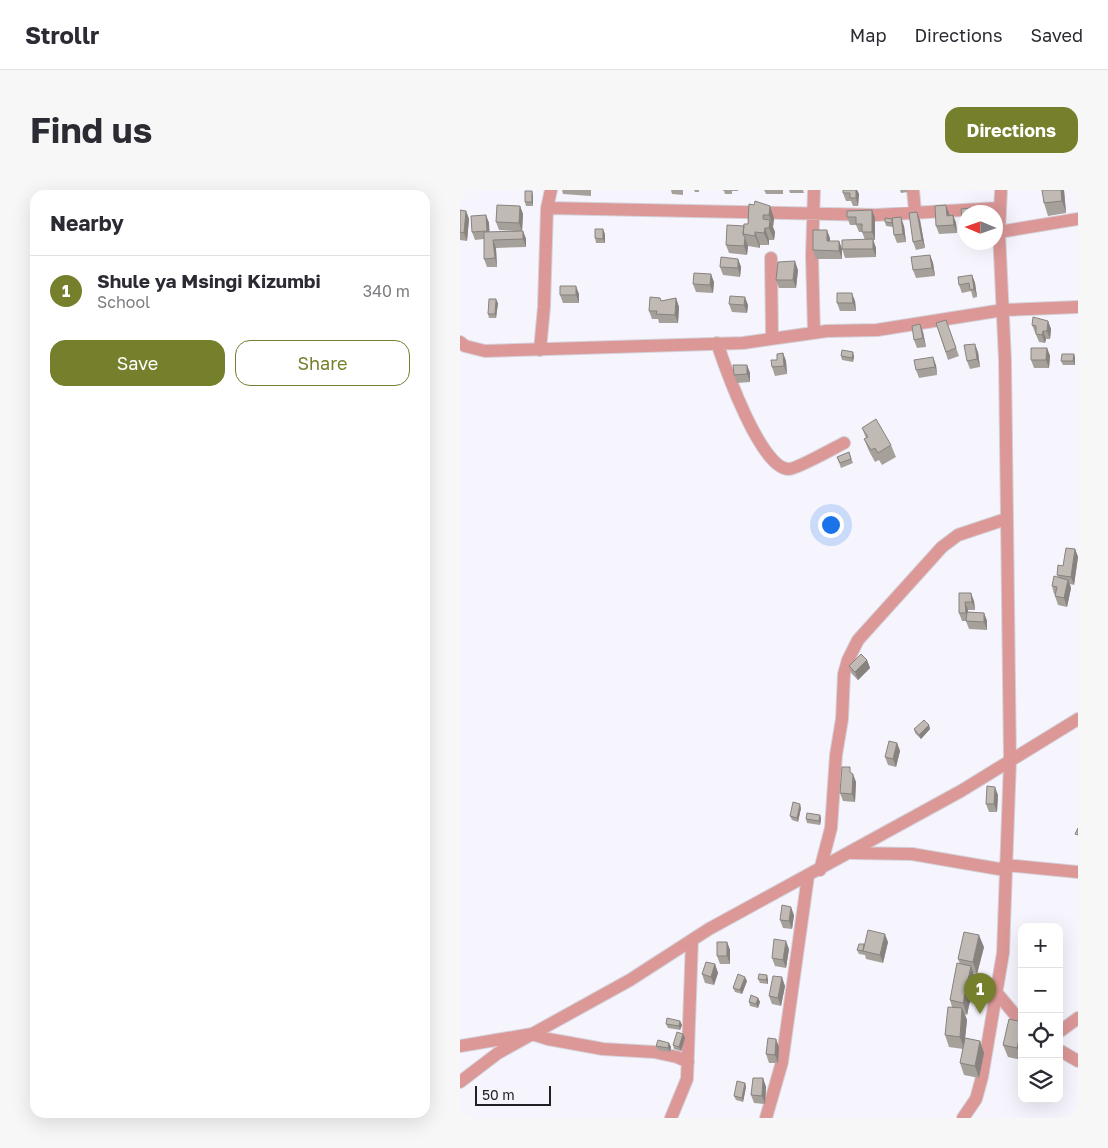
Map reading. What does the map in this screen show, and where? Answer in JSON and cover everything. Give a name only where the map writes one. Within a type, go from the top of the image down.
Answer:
[{"type":"street","points":[[540,350],[544,307],[547,208],[550,190]]},
{"type":"street","points":[[814,190],[812,212],[814,333]]},
{"type":"street","points":[[914,190],[915,211]]},
{"type":"street","points":[[999,205],[1001,190]]},
{"type":"street","points":[[547,208],[812,212],[876,215],[958,209]]},
{"type":"street","points":[[1003,231],[1078,219]]},
{"type":"street","points":[[963,1118],[976,1099],[982,1077],[990,1041],[1002,952],[1010,761],[1003,310],[1000,250]]},
{"type":"street","points":[[771,258],[772,337]]},
{"type":"street","points":[[460,342],[465,346],[485,350],[743,343],[772,337],[877,330],[1003,310],[1078,308]]},
{"type":"street","points":[[717,343],[734,392],[768,455],[779,467],[790,470],[844,443]]},
{"type":"street","points":[[820,870],[831,828],[835,762],[842,719],[844,674],[848,660],[858,640],[942,547],[958,535],[1006,519]]},
{"type":"street","points":[[460,1082],[498,1053],[630,980],[692,940],[850,854],[1077,720]]},
{"type":"street","points":[[850,854],[912,854],[1005,867],[1078,872]]},
{"type":"street","points":[[766,1118],[782,1062],[808,876]]},
{"type":"street","points":[[671,1118],[682,1094],[688,1062],[692,940]]},
{"type":"street","points":[[996,992],[1018,1018]]},
{"type":"street","points":[[1063,1029],[1078,1018]]},
{"type":"street","points":[[460,1046],[532,1034],[548,1039],[602,1049],[654,1052],[677,1057],[688,1062]]},
{"type":"street","points":[[1063,1052],[1078,1061]]},
{"type":"building","points":[[843,190],[856,190],[856,198],[850,198],[850,193],[843,193]]},
{"type":"building","points":[[1042,190],[1061,190],[1062,201],[1044,203]]},
{"type":"building","points":[[525,191],[532,191],[532,202],[525,202]]},
{"type":"building","points":[[755,201],[770,206],[769,215],[763,215],[763,219],[770,220],[769,228],[765,228],[764,233],[755,232],[755,236],[743,234],[744,224],[748,224],[749,204],[754,205]]},
{"type":"building","points":[[497,205],[520,206],[519,223],[496,222]]},
{"type":"building","points":[[946,205],[947,216],[953,215],[954,225],[936,226],[935,206]]},
{"type":"building","points":[[460,210],[466,211],[464,233],[460,232]]},
{"type":"building","points":[[872,210],[872,232],[862,232],[862,224],[856,224],[856,217],[847,217],[847,211]]},
{"type":"building","points":[[917,212],[922,240],[913,242],[909,213]]},
{"type":"building","points":[[486,215],[487,231],[472,232],[471,216]]},
{"type":"building","points":[[901,217],[903,234],[894,235],[892,218]]},
{"type":"building","points":[[885,218],[892,219],[892,223],[885,222]]},
{"type":"building","points":[[727,225],[744,226],[744,246],[726,245]]},
{"type":"building","points":[[595,229],[603,229],[603,239],[595,238]]},
{"type":"building","points":[[813,230],[827,230],[827,241],[839,241],[839,251],[813,250]]},
{"type":"building","points":[[523,231],[523,239],[493,240],[495,258],[484,259],[484,232]]},
{"type":"building","points":[[873,239],[873,249],[842,249],[842,240]]},
{"type":"building","points":[[930,255],[932,268],[913,270],[911,257]]},
{"type":"building","points":[[721,257],[738,259],[738,268],[720,267]]},
{"type":"building","points":[[795,261],[793,280],[776,280],[778,262]]},
{"type":"building","points":[[694,273],[711,274],[710,285],[693,284]]},
{"type":"building","points":[[972,275],[974,289],[970,290],[969,283],[959,285],[958,277]]},
{"type":"building","points":[[560,286],[576,286],[576,295],[560,295]]},
{"type":"building","points":[[837,293],[852,293],[853,303],[837,303]]},
{"type":"building","points":[[730,296],[745,297],[744,305],[729,304]]},
{"type":"building","points":[[650,297],[660,298],[661,301],[676,298],[675,315],[656,314],[657,311],[649,311]]},
{"type":"building","points":[[489,299],[496,299],[495,314],[488,314]]},
{"type":"building","points":[[1033,317],[1048,321],[1047,331],[1043,331],[1042,335],[1036,334],[1036,326],[1032,325]]},
{"type":"building","points":[[946,320],[956,348],[946,352],[936,323]]},
{"type":"building","points":[[920,324],[923,338],[914,340],[912,326]]},
{"type":"building","points":[[975,344],[977,359],[967,361],[964,345]]},
{"type":"building","points":[[1031,348],[1047,348],[1046,360],[1031,360]]},
{"type":"building","points":[[842,350],[853,352],[852,358],[841,356]]},
{"type":"building","points":[[783,353],[784,366],[772,367],[771,360],[777,360],[777,354]]},
{"type":"building","points":[[1062,354],[1074,354],[1073,361],[1061,361]]},
{"type":"building","points":[[933,357],[935,367],[916,370],[914,360]]},
{"type":"building","points":[[733,365],[747,365],[747,374],[734,375]]},
{"type":"building","points":[[876,419],[891,445],[878,453],[875,448],[871,450],[864,439],[868,437],[862,428]]},
{"type":"building","points":[[849,452],[851,459],[840,463],[837,457]]},
{"type":"building","points":[[1066,548],[1075,549],[1071,577],[1057,575],[1058,565],[1063,566]]},
{"type":"building","points":[[1054,576],[1068,580],[1064,598],[1055,596],[1057,587],[1052,586]]},
{"type":"building","points":[[959,593],[971,593],[972,602],[965,602],[966,613],[959,613]]},
{"type":"building","points":[[967,612],[984,613],[984,622],[966,621]]},
{"type":"building","points":[[861,654],[867,660],[855,672],[849,666]]},
{"type":"building","points":[[924,720],[929,725],[919,735],[914,729]]},
{"type":"building","points":[[889,741],[897,743],[893,759],[885,757]]},
{"type":"building","points":[[842,767],[850,767],[850,772],[853,774],[852,794],[840,793]]},
{"type":"building","points":[[987,786],[995,787],[994,804],[986,804]]},
{"type":"building","points":[[793,802],[800,804],[797,818],[790,816]]},
{"type":"building","points":[[807,813],[820,815],[819,821],[806,819]]},
{"type":"building","points":[[782,905],[791,907],[789,921],[780,920]]},
{"type":"building","points":[[868,930],[885,934],[880,955],[863,951]]},
{"type":"building","points":[[964,932],[979,935],[973,962],[958,959]]},
{"type":"building","points":[[774,939],[786,941],[783,960],[772,958]]},
{"type":"building","points":[[717,942],[727,942],[727,956],[717,956]]},
{"type":"building","points":[[859,944],[864,944],[863,951],[857,950]]},
{"type":"building","points":[[706,962],[715,964],[711,977],[702,974]]},
{"type":"building","points":[[957,963],[971,966],[963,1003],[950,1000]]},
{"type":"building","points":[[738,974],[745,977],[740,990],[733,988]]},
{"type":"building","points":[[759,974],[767,975],[766,980],[758,979]]},
{"type":"building","points":[[773,976],[782,977],[778,998],[769,996]]},
{"type":"building","points":[[751,995],[758,998],[756,1004],[749,1002]]},
{"type":"building","points":[[948,1007],[962,1008],[960,1037],[945,1035]]},
{"type":"building","points":[[667,1018],[680,1021],[679,1026],[666,1024]]},
{"type":"building","points":[[1009,1019],[1018,1021],[1017,1048],[1003,1045]]},
{"type":"building","points":[[677,1032],[683,1034],[679,1047],[673,1045]]},
{"type":"building","points":[[768,1038],[776,1039],[775,1055],[766,1054]]},
{"type":"building","points":[[965,1038],[980,1041],[975,1066],[960,1063]]},
{"type":"building","points":[[658,1040],[669,1043],[668,1048],[656,1046]]},
{"type":"building","points":[[753,1078],[763,1078],[762,1096],[751,1095]]},
{"type":"building","points":[[737,1081],[745,1083],[742,1098],[734,1096]]},
{"type":"place","name":"Shule ya Msingi Kizumbi","points":[[980,1014]]}]
